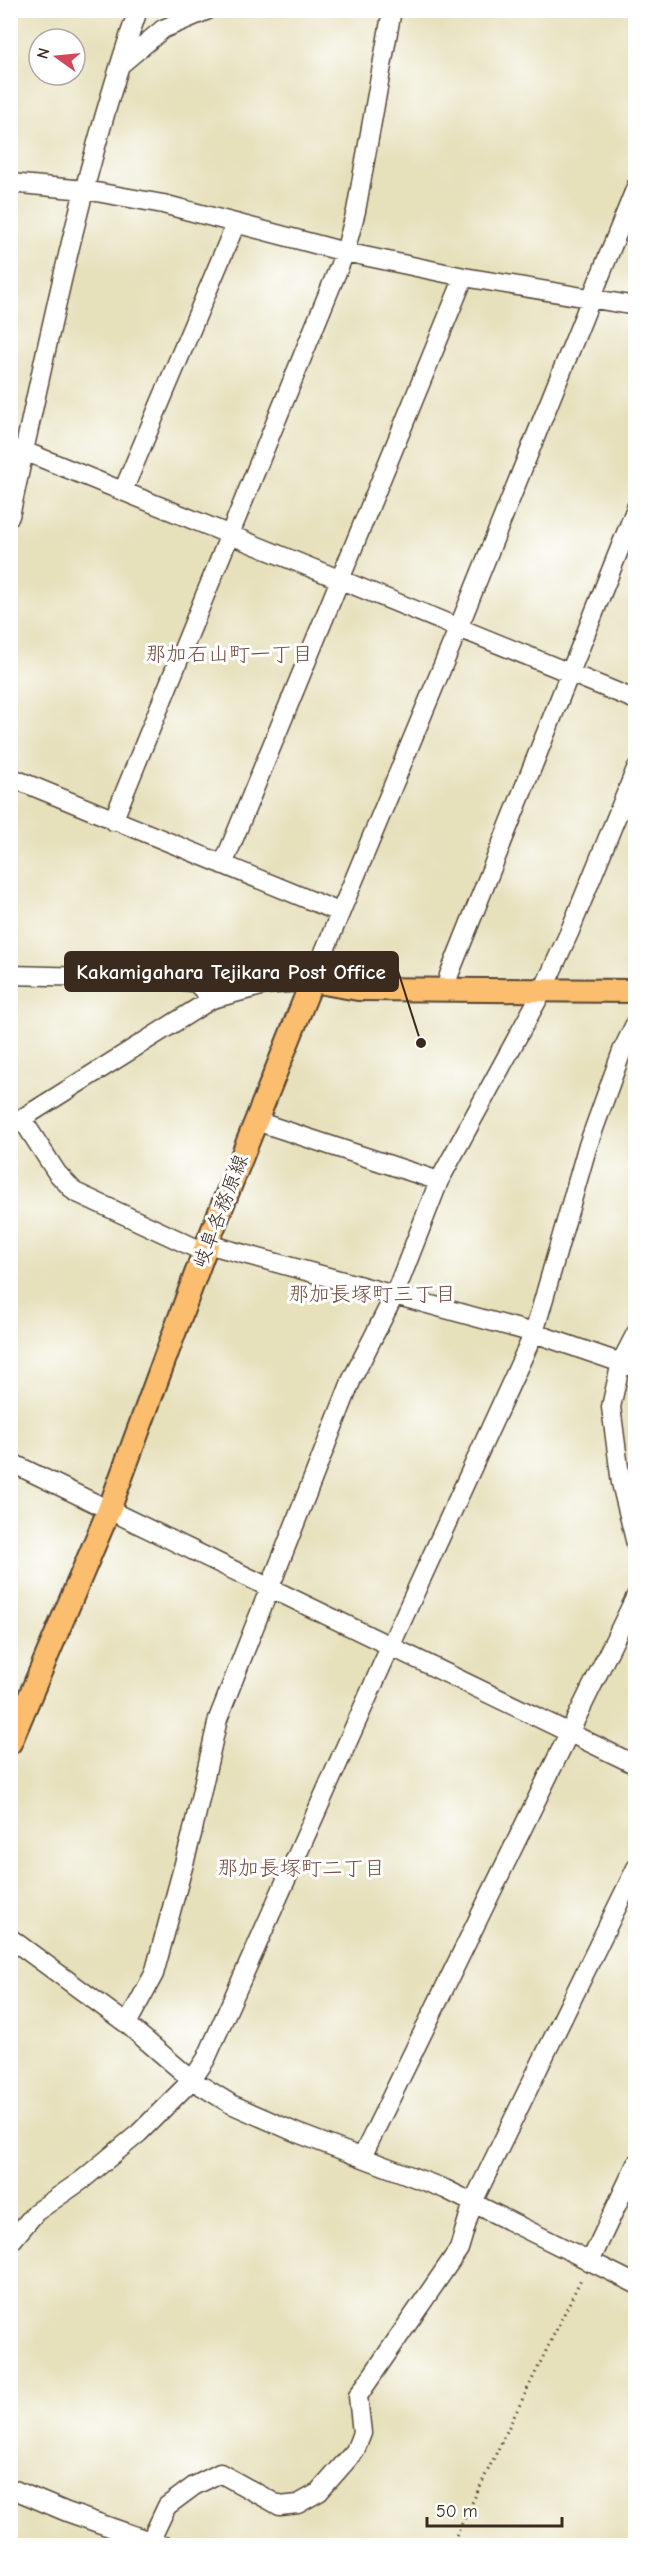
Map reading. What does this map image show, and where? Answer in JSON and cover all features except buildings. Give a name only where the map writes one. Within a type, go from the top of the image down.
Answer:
[{"type":"main road","points":[[312,981],[358,989],[636,991]]},
{"type":"main road","name":"岐阜各務原線","points":[[10,1743],[109,1509],[205,1248],[312,981]]},
{"type":"street","points":[[10,516],[63,276],[119,66],[138,10]]},
{"type":"street","points":[[119,66],[163,29],[208,10]]},
{"type":"street","points":[[113,820],[345,252],[356,211],[392,10]]},
{"type":"street","points":[[10,183],[85,190],[163,204],[345,252],[464,278],[636,306]]},
{"type":"street","points":[[628,1365],[534,1333],[205,1248],[75,1192],[16,1123],[212,999],[265,985],[312,981],[458,629],[636,187]]},
{"type":"street","points":[[123,491],[236,223]]},
{"type":"street","points":[[223,865],[338,580],[464,278]]},
{"type":"street","points":[[24,451],[636,700]]},
{"type":"street","points":[[446,990],[449,975],[636,508]]},
{"type":"street","points":[[127,2024],[154,1974],[192,1834],[218,1719],[352,1379],[394,1296],[440,1181],[543,990],[569,933],[636,769]]},
{"type":"street","points":[[10,777],[339,912]]},
{"type":"street","points":[[10,975],[171,979],[196,983],[212,999]]},
{"type":"street","points":[[10,2243],[36,2212],[82,2180],[139,2133],[192,2080],[206,2059],[390,1647],[534,1333],[587,1148],[622,1051],[636,1022]]},
{"type":"street","points":[[256,1121],[440,1181]]},
{"type":"street","points":[[636,1333],[628,1365],[611,1407],[621,1483],[636,1544]]},
{"type":"street","points":[[10,1462],[636,1765]]},
{"type":"street","points":[[362,2157],[636,1596]]},
{"type":"street","points":[[10,2488],[154,2544],[167,2506],[194,2486],[220,2473],[280,2506],[298,2504],[319,2492],[356,2451],[362,2433],[358,2396],[459,2249],[473,2202],[636,1868]]},
{"type":"street","points":[[10,1938],[127,2024],[192,2080],[231,2104],[273,2124],[473,2202],[636,2284]]},
{"type":"street","points":[[590,2262],[636,2164]]},
{"type":"path","points":[[452,2546],[590,2262]]},
{"type":"place","name":"Kakamigahara Tejikara Post Office","points":[[421,1043]]},
{"type":"district","name":"那加石山町一丁目","points":[[229,654]]},
{"type":"district","name":"那加長塚町三丁目","points":[[372,1294]]},
{"type":"district","name":"那加長塚町二丁目","points":[[301,1868]]}]
